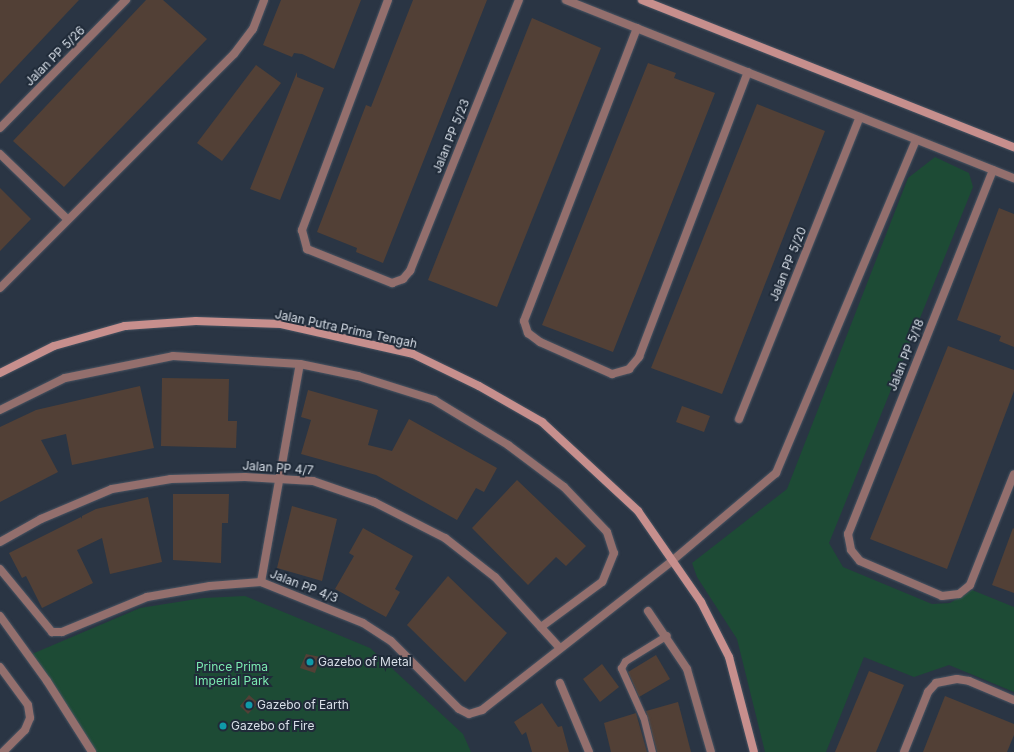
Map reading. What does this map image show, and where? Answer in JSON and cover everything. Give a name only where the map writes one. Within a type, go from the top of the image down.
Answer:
[{"type":"street","name":"Jalan PP 5/26","points":[[0,128],[126,0]]},
{"type":"street","points":[[0,288],[67,219],[234,54],[253,29],[264,0]]},
{"type":"street","name":"Jalan PP 5/23","points":[[388,0],[302,230],[307,249],[392,283],[403,279],[410,271],[518,0]]},
{"type":"street","points":[[566,0],[1014,178]]},
{"type":"street","points":[[642,0],[1014,147]]},
{"type":"street","points":[[637,28],[524,321],[528,333],[540,342],[612,374],[629,369],[639,357],[748,72]]},
{"type":"street","name":"Jalan PP 5/20","points":[[739,420],[860,116]]},
{"type":"street","points":[[559,647],[673,560],[776,473],[916,140]]},
{"type":"street","points":[[0,154],[67,219]]},
{"type":"street","name":"Jalan PP 5/18","points":[[992,170],[848,534],[851,550],[860,561],[942,596],[959,594],[970,584],[1014,474]]},
{"type":"street","name":"Jalan Putra Prima Tengah","points":[[0,373],[54,346],[125,326],[196,322],[281,324],[413,354],[542,422],[638,511],[701,602],[729,657],[754,752]]},
{"type":"street","points":[[0,410],[65,378],[173,356],[300,364],[358,376],[434,400],[508,445],[564,487],[607,532],[614,553],[602,582],[541,627]]},
{"type":"street","points":[[261,582],[300,364]]},
{"type":"street","name":"Jalan PP 4/7","points":[[0,542],[41,519],[112,489],[171,479],[245,477],[313,481],[374,502],[446,538],[495,577],[559,647]]},
{"type":"street","name":"Jalan PP 4/3","points":[[0,569],[52,632],[62,632],[147,597],[210,586],[261,582],[364,623],[391,641],[459,709],[470,714],[482,710],[559,647]]},
{"type":"street","points":[[648,611],[667,635],[687,669],[711,752]]},
{"type":"street","points":[[0,616],[47,681],[92,752]]},
{"type":"street","points":[[0,667],[28,705],[30,718],[25,730],[3,752]]},
{"type":"street","points":[[904,752],[928,692],[936,683],[957,679],[1014,700]]},
{"type":"street","points":[[560,684],[589,752]]},
{"type":"lane","points":[[652,752],[643,717],[621,668],[625,661],[667,635]]},
{"type":"green space","points":[[935,157],[969,173],[973,187],[829,543],[843,567],[932,604],[950,603],[972,590],[1014,607],[1014,692],[949,665],[914,677],[864,657],[826,752],[765,752],[737,639],[697,577],[692,563],[787,489],[908,178]]},
{"type":"green space","name":"Prince Prima Imperial Park","points":[[245,596],[370,648],[463,734],[471,752],[96,752],[85,740],[32,654],[140,608],[203,598]]},
{"type":"building","points":[[0,0],[79,0],[0,84]]},
{"type":"building","points":[[146,0],[163,0],[207,39],[64,187],[13,141]]},
{"type":"building","points":[[281,0],[361,0],[334,69],[302,54],[294,53],[292,57],[263,45]]},
{"type":"building","points":[[413,0],[487,0],[383,263],[356,252],[357,248],[317,232],[366,105],[371,107]]},
{"type":"building","points":[[532,18],[601,48],[497,307],[428,280]]},
{"type":"building","points":[[648,63],[676,73],[674,78],[715,93],[613,352],[542,325]]},
{"type":"building","points":[[256,65],[281,83],[222,161],[197,143]]},
{"type":"building","points":[[297,72],[297,77],[324,88],[280,200],[250,189]]},
{"type":"building","points":[[757,104],[825,131],[722,394],[651,368]]},
{"type":"building","points":[[0,188],[31,219],[0,251]]},
{"type":"building","points":[[999,208],[1014,214],[1014,347],[999,341],[1001,336],[957,320]]},
{"type":"building","points":[[948,346],[1014,370],[1014,391],[947,569],[870,539]]},
{"type":"building","points":[[162,378],[229,379],[228,421],[237,421],[236,448],[161,446]]},
{"type":"building","points":[[140,386],[154,448],[72,465],[66,434],[41,440],[58,472],[0,502],[0,427],[36,410]]},
{"type":"building","points":[[308,390],[378,410],[368,445],[392,451],[409,419],[497,468],[484,492],[476,488],[457,520],[376,475],[301,454],[311,420],[301,417]]},
{"type":"building","points":[[682,406],[710,416],[704,432],[676,422]]},
{"type":"building","points":[[517,480],[586,546],[566,566],[556,557],[528,585],[472,528]]},
{"type":"building","points":[[173,494],[229,494],[228,523],[222,523],[221,563],[173,560]]},
{"type":"building","points":[[148,497],[162,562],[110,574],[102,538],[77,550],[93,583],[42,608],[26,576],[22,578],[9,553],[81,517],[82,519],[82,516],[96,509]]},
{"type":"building","points":[[292,506],[337,519],[322,581],[277,568]]},
{"type":"building","points":[[363,528],[413,556],[395,589],[400,592],[386,617],[335,589],[354,556],[349,553]]},
{"type":"building","points":[[1013,528],[1014,529],[1014,593],[992,585]]},
{"type":"building","points":[[448,576],[507,633],[465,682],[407,625]]},
{"type":"building","name":"Gazebo of Metal","points":[[306,654],[320,657],[315,673],[300,668]]},
{"type":"building","points":[[656,655],[670,679],[639,697],[628,672]]},
{"type":"building","points":[[602,664],[619,687],[600,702],[583,679]]},
{"type":"building","points":[[869,671],[904,685],[876,752],[835,752]]},
{"type":"building","name":"Gazebo of Earth","points":[[249,695],[258,703],[248,714],[240,706]]},
{"type":"building","points":[[945,696],[1014,724],[1014,735],[1007,752],[923,752]]},
{"type":"building","points":[[678,702],[691,752],[657,752],[646,711]]},
{"type":"building","points":[[542,703],[558,727],[562,726],[569,752],[532,752],[526,732],[522,735],[514,722]]},
{"type":"building","points":[[636,713],[647,752],[611,752],[604,723]]},
{"type":"place","name":"Gazebo of Metal","points":[[310,662]]},
{"type":"place","name":"Gazebo of Earth","points":[[249,705]]},
{"type":"place","name":"Gazebo of Fire","points":[[223,726]]}]
